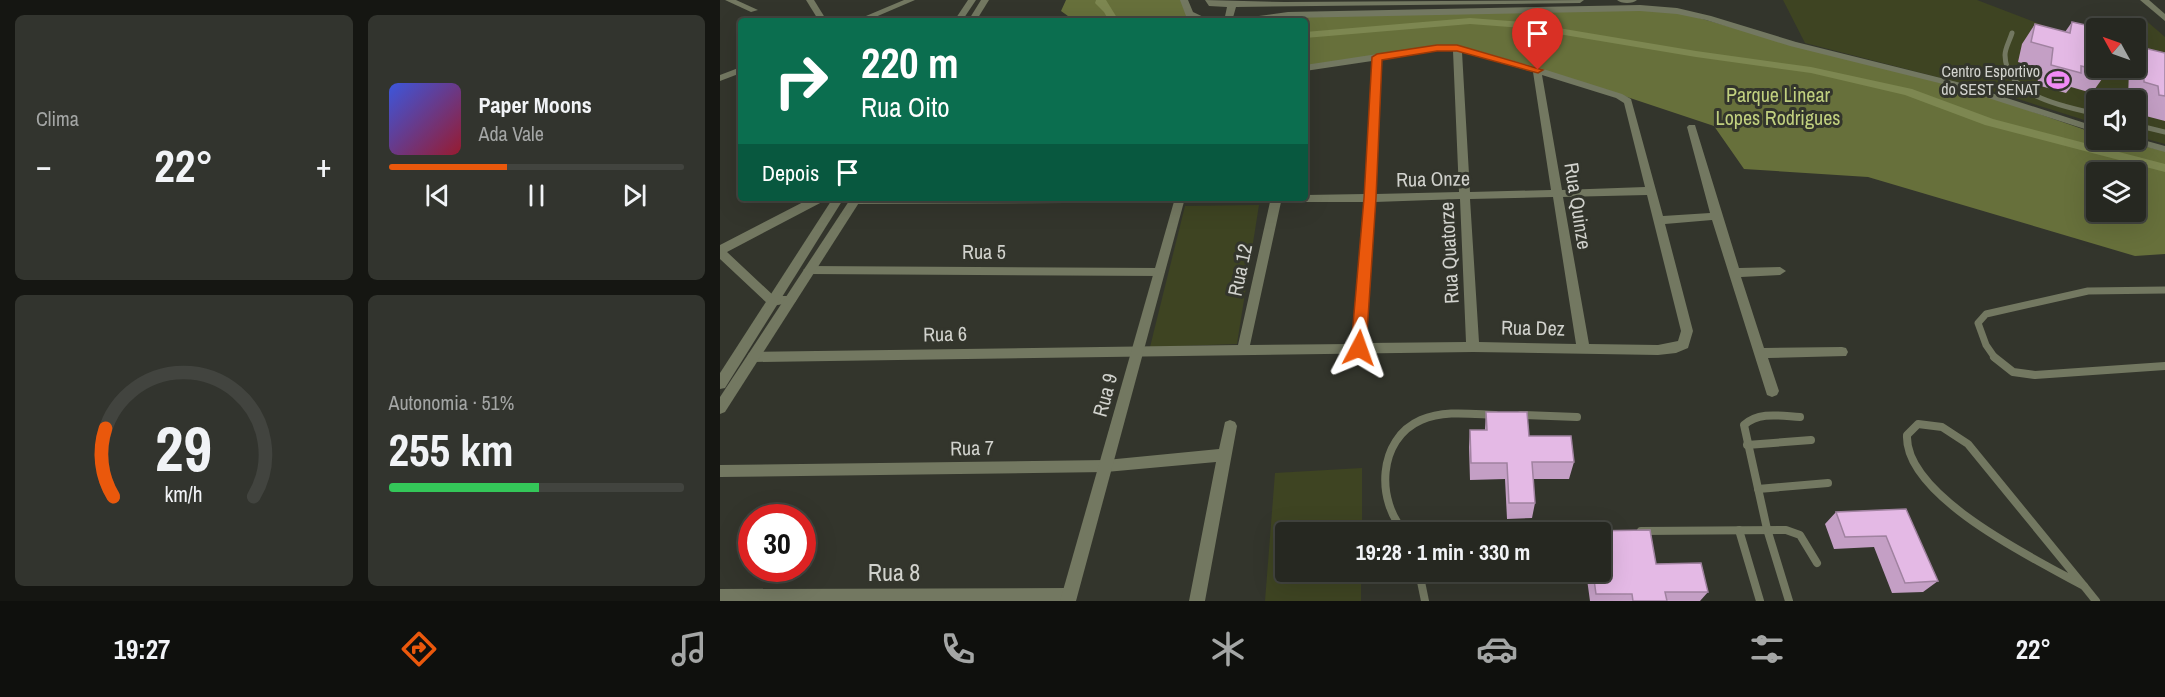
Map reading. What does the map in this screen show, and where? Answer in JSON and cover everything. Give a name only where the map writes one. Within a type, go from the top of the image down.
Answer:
[{"type":"street","points":[[729,0],[753,10]]},
{"type":"street","points":[[810,0],[822,18]]},
{"type":"street","points":[[866,18],[911,0]]},
{"type":"street","points":[[960,18],[972,0]]},
{"type":"street","points":[[974,18],[985,0]]},
{"type":"street","points":[[1184,0],[1189,14],[1200,18]]},
{"type":"street","points":[[1209,0],[1212,4],[1232,5],[1580,0]]},
{"type":"street","points":[[1621,0],[1633,0]]},
{"type":"street","points":[[2145,0],[2165,18]]},
{"type":"street","points":[[1229,18],[1232,5]]},
{"type":"street","points":[[1268,18],[1300,14],[1640,8],[1677,11],[1793,44],[1954,84],[2086,126]]},
{"type":"street","points":[[1308,68],[1437,48],[1457,48],[1538,70]]},
{"type":"street","name":"Rua Quatorze","points":[[1457,48],[1473,347]]},
{"type":"street","points":[[1359,348],[1377,57]]},
{"type":"street","name":"Rua Dez","points":[[1137,350],[1473,347],[1658,350],[1677,348],[1684,344],[1687,331],[1629,101],[1538,70]]},
{"type":"street","name":"Rua Quinze","points":[[1538,70],[1583,348]]},
{"type":"street","points":[[720,78],[738,71]]},
{"type":"street","points":[[1692,128],[1716,216],[1772,391]]},
{"type":"street","points":[[2146,144],[2165,149]]},
{"type":"street","name":"Rua Onze","points":[[1308,198],[1651,191]]},
{"type":"street","points":[[791,299],[772,301],[720,251],[814,201]]},
{"type":"street","points":[[720,384],[837,201]]},
{"type":"street","points":[[720,408],[855,201]]},
{"type":"street","name":"Rua 9","points":[[1068,598],[1179,201]]},
{"type":"street","name":"Rua 12","points":[[1243,350],[1275,201]]},
{"type":"street","points":[[1660,220],[1716,216]]},
{"type":"street","name":"Rua 5","points":[[809,270],[1159,272]]},
{"type":"street","points":[[1734,273],[1780,271]]},
{"type":"street","name":"Rua 6","points":[[753,357],[1137,350]]},
{"type":"street","points":[[1761,353],[1842,352]]},
{"type":"street","points":[[1197,601],[1230,426]]},
{"type":"street","name":"Rua 7","points":[[720,471],[1106,466],[1225,455]]},
{"type":"street","name":"Rua 8","points":[[720,597],[1068,598]]},
{"type":"lane","points":[[2012,33],[2005,54],[2012,75],[2030,93],[2056,104],[2086,111]]},
{"type":"lane","points":[[2146,127],[2165,132]]},
{"type":"lane","points":[[2165,290],[2088,291],[1986,314],[1978,323],[1986,345],[1996,360],[2013,372],[2035,375],[2165,366]]},
{"type":"lane","points":[[1396,522],[1389,510],[1385,490],[1388,462],[1402,434],[1414,423],[1444,414],[1499,415]]},
{"type":"lane","points":[[1510,415],[1577,417]]},
{"type":"lane","points":[[1789,601],[1767,530],[1744,425],[1748,420],[1759,417],[1800,417]]},
{"type":"lane","points":[[2084,586],[2013,547],[1941,496],[1917,470],[1907,450],[1907,435],[1918,424],[1933,423],[1949,430],[1980,455],[2096,601]]},
{"type":"lane","points":[[1747,446],[1811,440]]},
{"type":"lane","points":[[1758,489],[1828,483]]},
{"type":"lane","points":[[1739,530],[1760,601]]},
{"type":"lane","points":[[1632,532],[1786,530],[1800,535],[1816,563]]},
{"type":"lane","points":[[1421,582],[1425,601]]},
{"type":"green space","points":[[1066,0],[1187,0],[1188,11],[1203,18],[1071,18],[1061,11]]},
{"type":"green space","name":"Centro Esportivo do SEST SENAT","points":[[1783,0],[1977,0],[2086,42],[2086,78],[2146,78],[2146,20],[2165,37],[2165,144],[2146,139],[2146,90],[2086,90],[2086,121],[1999,93],[1805,43]]},
{"type":"green space","name":"Parque Linear Lopes Rodrigues","points":[[1641,9],[1678,12],[1819,52],[1958,86],[2086,130],[2086,150],[2146,150],[2146,147],[2165,151],[2165,254],[2135,256],[1868,177],[1744,169],[1714,126],[1627,97],[1459,48],[1308,69],[1308,18],[1251,18]]},
{"type":"green space","points":[[1259,205],[1237,344],[1150,347],[1185,206]]},
{"type":"green space","points":[[1362,468],[1362,522],[1275,522],[1275,582],[1361,582],[1361,601],[1265,601],[1275,473]]},
{"type":"building","points":[[2072,22],[2086,25],[2086,67],[2081,66],[2081,73],[2051,65],[2053,48],[2031,42],[2035,24],[2070,33]]},
{"type":"building","points":[[2146,48],[2165,53],[2165,96],[2159,95],[2158,86],[2144,82]]},
{"type":"building","points":[[1486,412],[1527,412],[1529,436],[1571,436],[1574,462],[1532,462],[1535,503],[1509,503],[1507,463],[1471,463],[1470,430],[1487,430]]},
{"type":"building","points":[[1906,509],[1938,581],[1905,583],[1886,536],[1845,537],[1836,512]]},
{"type":"building","points":[[1650,530],[1656,564],[1701,563],[1708,592],[1665,592],[1667,601],[1633,601],[1632,594],[1596,594],[1594,582],[1611,582],[1611,531]]},
{"type":"waterway","points":[[1101,0],[1100,3],[1109,10],[1113,18]]},
{"type":"waterway","points":[[1308,35],[1470,21],[1523,25],[1696,54],[1811,70],[1908,92],[1989,122],[2165,168]]},
{"type":"place","name":"Centro Esportivo do SEST SENAT","points":[[2058,80]]},
{"type":"route","points":[[1359,348],[1377,57],[1437,48],[1457,48],[1538,70]]}]
